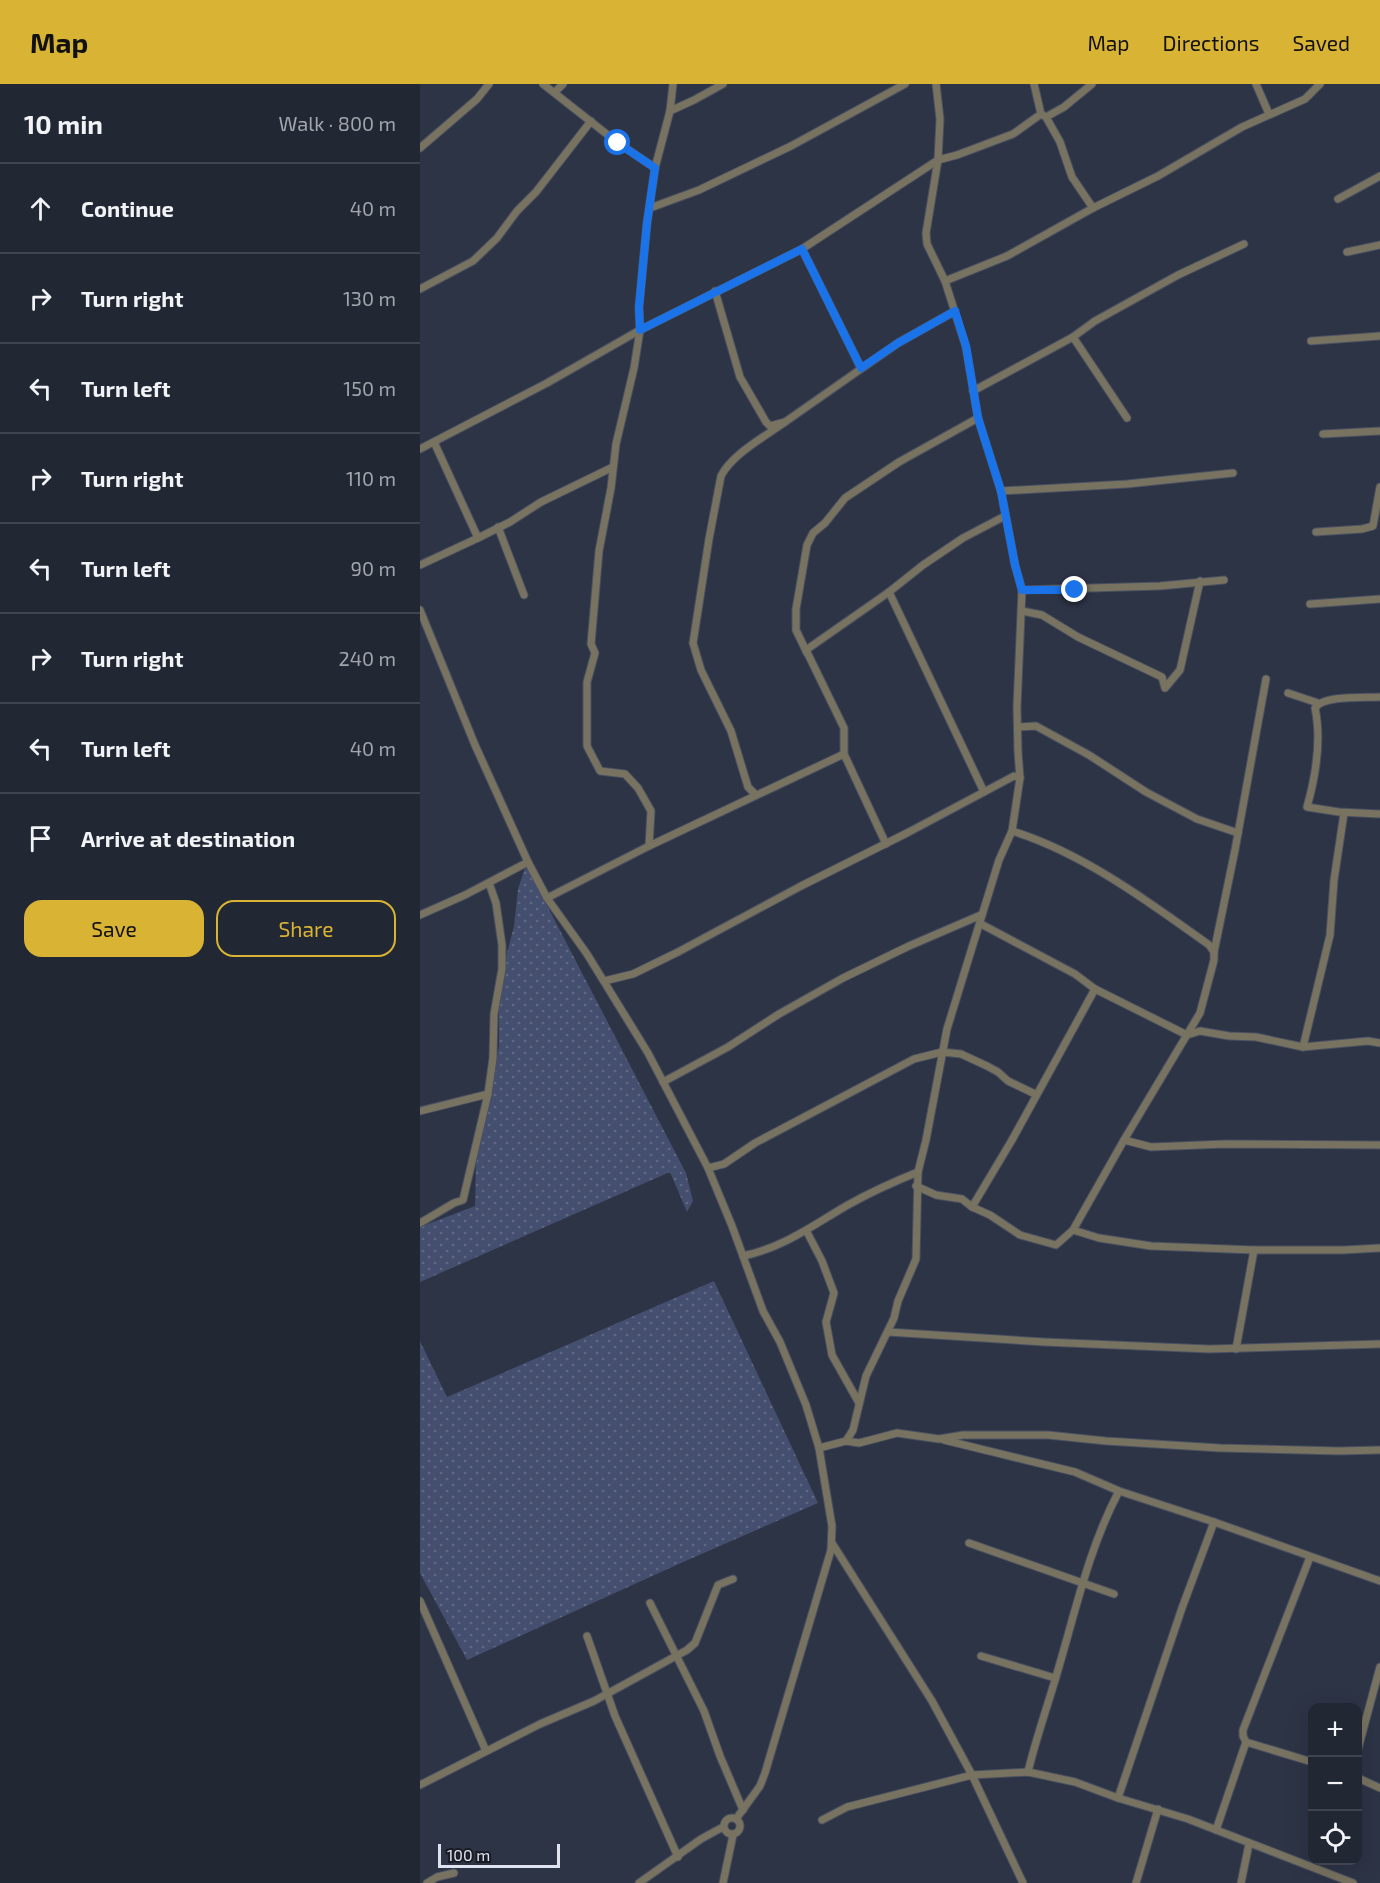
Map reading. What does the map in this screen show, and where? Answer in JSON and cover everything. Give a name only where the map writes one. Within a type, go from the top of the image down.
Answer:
[{"type":"street","points":[[420,148],[477,99],[489,84]]},
{"type":"street","points":[[543,84],[618,143],[655,168]]},
{"type":"street","points":[[555,92],[563,84]]},
{"type":"street","points":[[648,846],[651,812],[638,788],[625,774],[600,771],[586,746],[587,682],[595,653],[591,644],[599,551],[616,444],[630,388],[640,330],[639,307],[655,168],[670,111],[673,84]]},
{"type":"street","points":[[670,111],[723,84]]},
{"type":"street","points":[[650,208],[699,190],[791,146],[906,84]]},
{"type":"street","points":[[846,1441],[853,1430],[866,1376],[888,1332],[916,1259],[916,1186],[942,1052],[961,979],[981,924],[981,915],[999,860],[1012,831],[1020,778],[1017,727],[1022,590],[1001,491],[978,418],[966,346],[945,281],[927,244],[926,233],[938,160],[940,119],[936,84]]},
{"type":"street","points":[[1034,84],[1044,115],[1060,142],[1071,177],[1092,208]]},
{"type":"street","points":[[420,449],[547,383],[640,330],[802,249],[938,160],[967,152],[1013,134],[1044,115],[1064,107],[1092,84]]},
{"type":"street","points":[[1256,84],[1269,114]]},
{"type":"street","points":[[945,281],[1006,256],[1092,208],[1158,177],[1242,127],[1305,99],[1320,84]]},
{"type":"street","points":[[420,289],[472,261],[497,238],[591,121]]},
{"type":"street","points":[[1338,199],[1380,176]]},
{"type":"street","points":[[973,391],[1178,275],[1244,244]]},
{"type":"street","points":[[1347,252],[1380,245]]},
{"type":"street","points":[[802,249],[861,368]]},
{"type":"street","points":[[715,291],[740,376],[766,422],[770,426],[785,422]]},
{"type":"street","points":[[756,795],[748,786],[731,731],[706,681],[693,644],[721,476],[725,467],[734,459],[861,368],[898,343],[955,311]]},
{"type":"street","points":[[1311,341],[1380,336]]},
{"type":"street","points":[[1072,337],[1127,418]]},
{"type":"street","points":[[886,844],[844,754],[844,728],[796,630],[796,609],[807,545],[813,533],[825,523],[845,498],[899,462],[978,418]]},
{"type":"street","points":[[1323,434],[1380,431]]},
{"type":"street","points":[[434,442],[478,538]]},
{"type":"street","points":[[420,565],[478,538],[541,502],[613,467]]},
{"type":"street","points":[[1001,491],[1127,484],[1233,473]]},
{"type":"street","points":[[1316,532],[1377,526],[1380,487]]},
{"type":"street","points":[[809,659],[806,650],[963,538],[1005,516]]},
{"type":"street","points":[[498,527],[524,595]]},
{"type":"street","points":[[1022,590],[1160,586],[1224,580]]},
{"type":"street","points":[[1022,611],[1042,615],[1078,637],[1162,677],[1165,688],[1180,670],[1200,581]]},
{"type":"street","points":[[889,592],[984,792]]},
{"type":"street","points":[[1310,604],[1380,599]]},
{"type":"street","points":[[420,610],[475,745],[547,898],[587,954],[648,1053],[708,1168],[763,1311],[780,1342],[806,1405],[819,1448],[832,1526],[832,1543],[765,1773],[760,1786],[736,1819]]},
{"type":"street","points":[[916,1186],[936,1195],[962,1198],[972,1207],[990,1215],[1020,1235],[1049,1244],[1056,1245],[1073,1230],[1200,1013],[1214,960],[1266,679]]},
{"type":"street","points":[[1288,693],[1318,703],[1329,700],[1380,697]]},
{"type":"street","points":[[1318,703],[1315,708],[1317,720],[1316,775],[1307,807],[1344,813],[1380,814]]},
{"type":"street","points":[[1017,727],[1036,726],[1197,819],[1238,833]]},
{"type":"street","points":[[547,898],[648,846],[844,754]]},
{"type":"street","points":[[604,981],[633,974],[1014,776],[1020,778]]},
{"type":"street","points":[[1303,1047],[1330,935],[1334,880],[1344,813]]},
{"type":"street","points":[[1012,831],[1038,839],[1071,855],[1154,905],[1209,945],[1214,952]]},
{"type":"street","points":[[420,915],[489,883],[528,861]]},
{"type":"street","points":[[420,1223],[463,1200],[488,1094],[493,1058],[494,1014],[502,969],[502,945],[496,903],[489,883]]},
{"type":"street","points":[[663,1082],[728,1047],[779,1014],[843,978],[909,945],[981,915]]},
{"type":"street","points":[[981,924],[1075,974],[1095,988],[1187,1035],[1200,1031],[1229,1036],[1256,1037],[1303,1047],[1368,1041],[1380,1043]]},
{"type":"street","points":[[972,1207],[1012,1140],[1035,1094],[1095,988]]},
{"type":"street","points":[[708,1168],[724,1164],[755,1143],[914,1059],[942,1052],[961,1054],[987,1065],[1008,1081],[1035,1094]]},
{"type":"street","points":[[420,1111],[488,1094]]},
{"type":"street","points":[[1124,1140],[1151,1147],[1225,1144],[1380,1145]]},
{"type":"street","points":[[743,1256],[759,1252],[807,1232],[848,1205],[918,1172]]},
{"type":"street","points":[[1073,1230],[1099,1238],[1151,1245],[1254,1250],[1380,1248]]},
{"type":"street","points":[[807,1232],[822,1261],[834,1293],[826,1322],[832,1355],[860,1405]]},
{"type":"street","points":[[1236,1349],[1254,1250]]},
{"type":"street","points":[[888,1332],[1236,1349],[1380,1344]]},
{"type":"street","points":[[819,1448],[846,1441],[859,1443],[897,1433],[939,1439],[1075,1472],[1119,1491],[1380,1581]]},
{"type":"street","points":[[939,1439],[963,1435],[1048,1435],[1106,1442],[1220,1448],[1338,1451],[1380,1449]]},
{"type":"street","points":[[1028,1772],[1038,1730],[1091,1552],[1119,1491]]},
{"type":"street","points":[[1118,1798],[1182,1608],[1214,1522]]},
{"type":"street","points":[[832,1543],[932,1701],[972,1775],[1023,1883]]},
{"type":"street","points":[[969,1543],[1114,1594]]},
{"type":"street","points":[[1215,1830],[1246,1742],[1243,1730],[1310,1557]]},
{"type":"street","points":[[420,1785],[540,1724],[594,1701],[677,1655],[695,1643],[718,1585],[733,1579]]},
{"type":"street","points":[[420,1601],[486,1751]]},
{"type":"street","points":[[650,1603],[704,1711],[723,1765],[743,1810]]},
{"type":"street","points":[[587,1636],[615,1716],[678,1857]]},
{"type":"street","points":[[981,1656],[1055,1678]]},
{"type":"street","points":[[1362,1734],[1380,1668]]},
{"type":"street","points":[[1246,1742],[1308,1761]]},
{"type":"street","points":[[822,1820],[847,1807],[972,1775],[1028,1772],[1075,1782],[1118,1798],[1158,1809],[1353,1883]]},
{"type":"street","points":[[1362,1780],[1380,1788]]},
{"type":"street","points":[[1136,1883],[1158,1809]]},
{"type":"street","points":[[641,1883],[710,1833],[723,1827],[728,1819],[736,1819]]},
{"type":"street","points":[[723,1883],[733,1835],[741,1826],[736,1819]]},
{"type":"street","points":[[723,1827],[728,1834],[733,1835]]},
{"type":"street","points":[[1241,1883],[1249,1844]]},
{"type":"street","points":[[427,1883],[437,1877],[454,1873]]},
{"type":"shaded area","points":[[526,865],[686,1173],[693,1201],[687,1212],[670,1172],[420,1282],[420,1227],[475,1206],[476,1159],[499,1047],[499,985],[514,926],[518,889]]},
{"type":"shaded area","points":[[714,1281],[818,1503],[467,1660],[420,1573],[420,1341],[447,1397]]},
{"type":"route","points":[[618,143],[655,168],[639,307],[640,330],[802,249],[861,368],[898,343],[955,311],[966,346],[978,418],[1001,491],[1022,590],[1075,590]]}]
